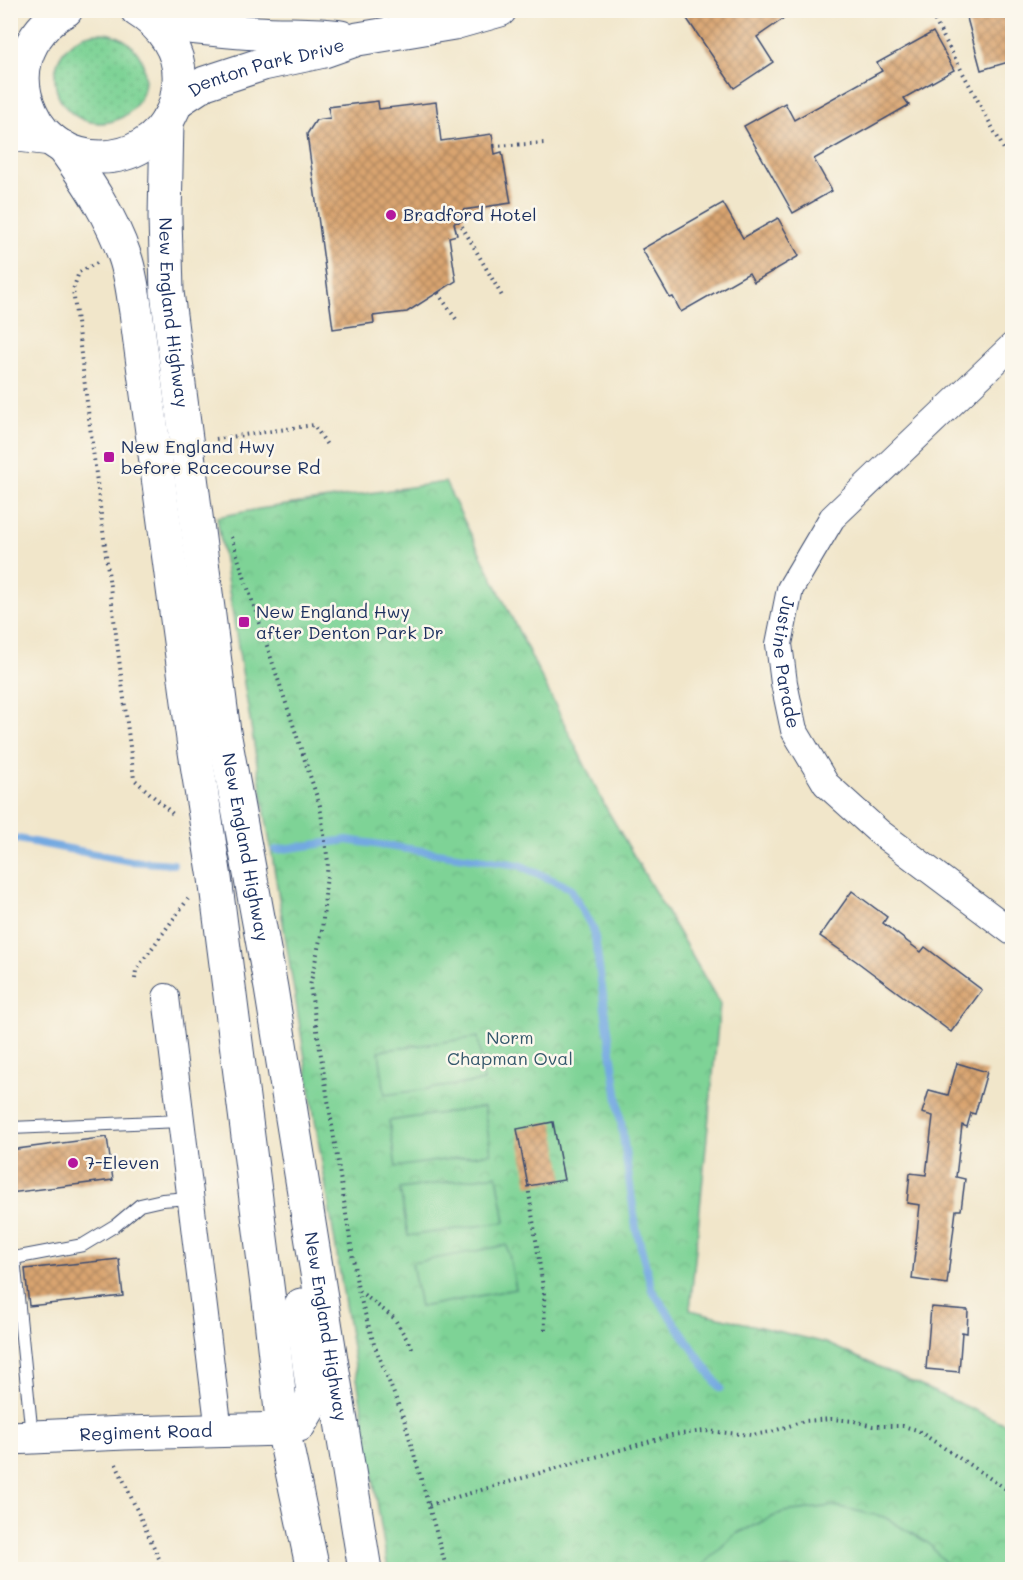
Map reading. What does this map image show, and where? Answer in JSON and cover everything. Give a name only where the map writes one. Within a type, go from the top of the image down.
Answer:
[{"type":"main road","points":[[28,38],[66,10]]},
{"type":"main road","name":"Denton Park Drive","points":[[10,134],[57,143],[76,153],[91,157],[120,155],[147,143],[158,133],[172,112],[205,83],[262,64],[324,51],[358,39],[454,23],[500,10]]},
{"type":"main road","name":"New England Highway","points":[[144,15],[170,43],[175,54],[179,78],[172,112],[165,217],[167,292],[177,373],[224,732],[271,988],[365,1569]]},
{"type":"main road","name":"Denton Park Drive","points":[[144,15],[188,27],[258,33],[320,34],[358,39]]},
{"type":"main road","name":"New England Highway","points":[[28,38],[23,74],[27,103],[41,129],[57,143],[86,179],[108,215],[126,258],[136,312],[193,739],[215,878],[283,1429],[313,1569]]},
{"type":"main road","points":[[283,1429],[299,1425],[308,1410],[312,1394],[298,1278],[308,1217]]},
{"type":"main road","name":"Regiment Road","points":[[21,1438],[111,1433],[283,1429]]},
{"type":"street","name":"Justine Parade","points":[[1012,346],[832,518],[790,589],[779,644],[784,683],[794,729],[826,784],[879,832],[1012,932]]},
{"type":"street","points":[[166,997],[219,1431]]},
{"type":"lane","points":[[11,1128],[181,1121]]},
{"type":"lane","points":[[21,1438],[22,1338],[12,1258],[83,1245],[116,1225],[140,1205],[162,1200],[191,1198]]},
{"type":"path","points":[[928,10],[1012,164]]},
{"type":"path","points":[[494,146],[545,143]]},
{"type":"path","points":[[459,221],[502,296]]},
{"type":"path","points":[[98,263],[79,272],[73,290],[134,779],[176,817]]},
{"type":"path","points":[[438,293],[459,322]]},
{"type":"path","points":[[213,440],[314,425],[327,446]]},
{"type":"path","points":[[231,535],[320,806],[328,862],[322,930],[310,986],[358,1290],[374,1344],[404,1419],[447,1569]]},
{"type":"path","points":[[135,979],[136,970],[190,895]]},
{"type":"path","points":[[528,1186],[544,1293],[545,1330]]},
{"type":"path","points":[[358,1290],[394,1318],[414,1351]]},
{"type":"path","points":[[429,1505],[672,1435],[704,1431],[752,1435],[771,1432],[804,1421],[832,1419],[873,1426],[903,1426],[917,1430],[1012,1493]]},
{"type":"path","points":[[111,1433],[116,1466],[165,1569]]},
{"type":"green space","points":[[100,33],[117,37],[132,46],[141,61],[145,78],[141,95],[132,110],[117,119],[100,123],[83,119],[68,110],[59,95],[55,78],[59,61],[68,46],[83,37]]},
{"type":"green space","name":"Norm Chapman Oval","points":[[445,482],[605,806],[720,1004],[690,1310],[826,1343],[1012,1427],[1012,1569],[388,1569],[217,517]]},
{"type":"green space","points":[[478,1037],[484,1081],[385,1095],[379,1051]]},
{"type":"green space","points":[[484,1107],[491,1153],[396,1167],[389,1121]]},
{"type":"green space","points":[[497,1175],[505,1222],[408,1236],[400,1189]]},
{"type":"green space","points":[[507,1245],[516,1289],[420,1307],[412,1263]]},
{"type":"green space","points":[[834,1506],[884,1517],[928,1543],[951,1569],[699,1569],[734,1535],[783,1512]]},
{"type":"building","points":[[681,10],[796,10],[757,37],[773,62],[734,88]]},
{"type":"building","points":[[994,10],[1012,10],[1012,61],[981,70],[967,18]]},
{"type":"building","points":[[933,32],[954,70],[904,98],[909,105],[814,159],[832,191],[793,213],[744,126],[785,103],[794,120],[882,71],[877,63]]},
{"type":"building","name":"Bradford Hotel","points":[[378,101],[379,109],[436,102],[441,141],[492,134],[495,154],[502,152],[511,203],[463,210],[464,220],[454,223],[457,235],[449,237],[456,281],[407,312],[373,316],[374,323],[333,329],[307,134],[316,120],[330,118],[328,107]]},
{"type":"building","points":[[723,203],[743,238],[778,218],[799,256],[754,282],[749,273],[681,312],[673,297],[670,298],[642,249]]},
{"type":"building","points":[[852,891],[887,917],[883,923],[921,952],[925,947],[982,990],[951,1032],[820,936]]},
{"type":"building","points":[[957,1063],[987,1072],[975,1114],[971,1113],[967,1127],[962,1125],[956,1177],[965,1179],[961,1210],[956,1210],[947,1284],[912,1279],[920,1205],[907,1203],[910,1173],[926,1175],[933,1116],[922,1113],[929,1090],[948,1095]]},
{"type":"building","points":[[553,1122],[564,1180],[528,1186],[517,1129]]},
{"type":"building","name":"7-Eleven","points":[[107,1137],[113,1180],[10,1193],[10,1150]]},
{"type":"building","points":[[119,1259],[123,1296],[29,1306],[25,1269]]},
{"type":"building","points":[[931,1307],[968,1310],[967,1333],[962,1332],[959,1372],[926,1369]]},
{"type":"waterway","points":[[10,840],[18,839],[130,861],[173,864]]},
{"type":"waterway","points":[[276,850],[347,840],[519,865],[570,888],[594,931],[636,1228],[652,1290],[720,1388]]},
{"type":"place","name":"Bradford Hotel","points":[[391,215]]},
{"type":"place","name":"New England Hwy before Racecourse Rd","points":[[109,457]]},
{"type":"place","name":"New England Hwy after Denton Park Dr","points":[[244,622]]},
{"type":"place","name":"7-Eleven","points":[[73,1163]]}]
